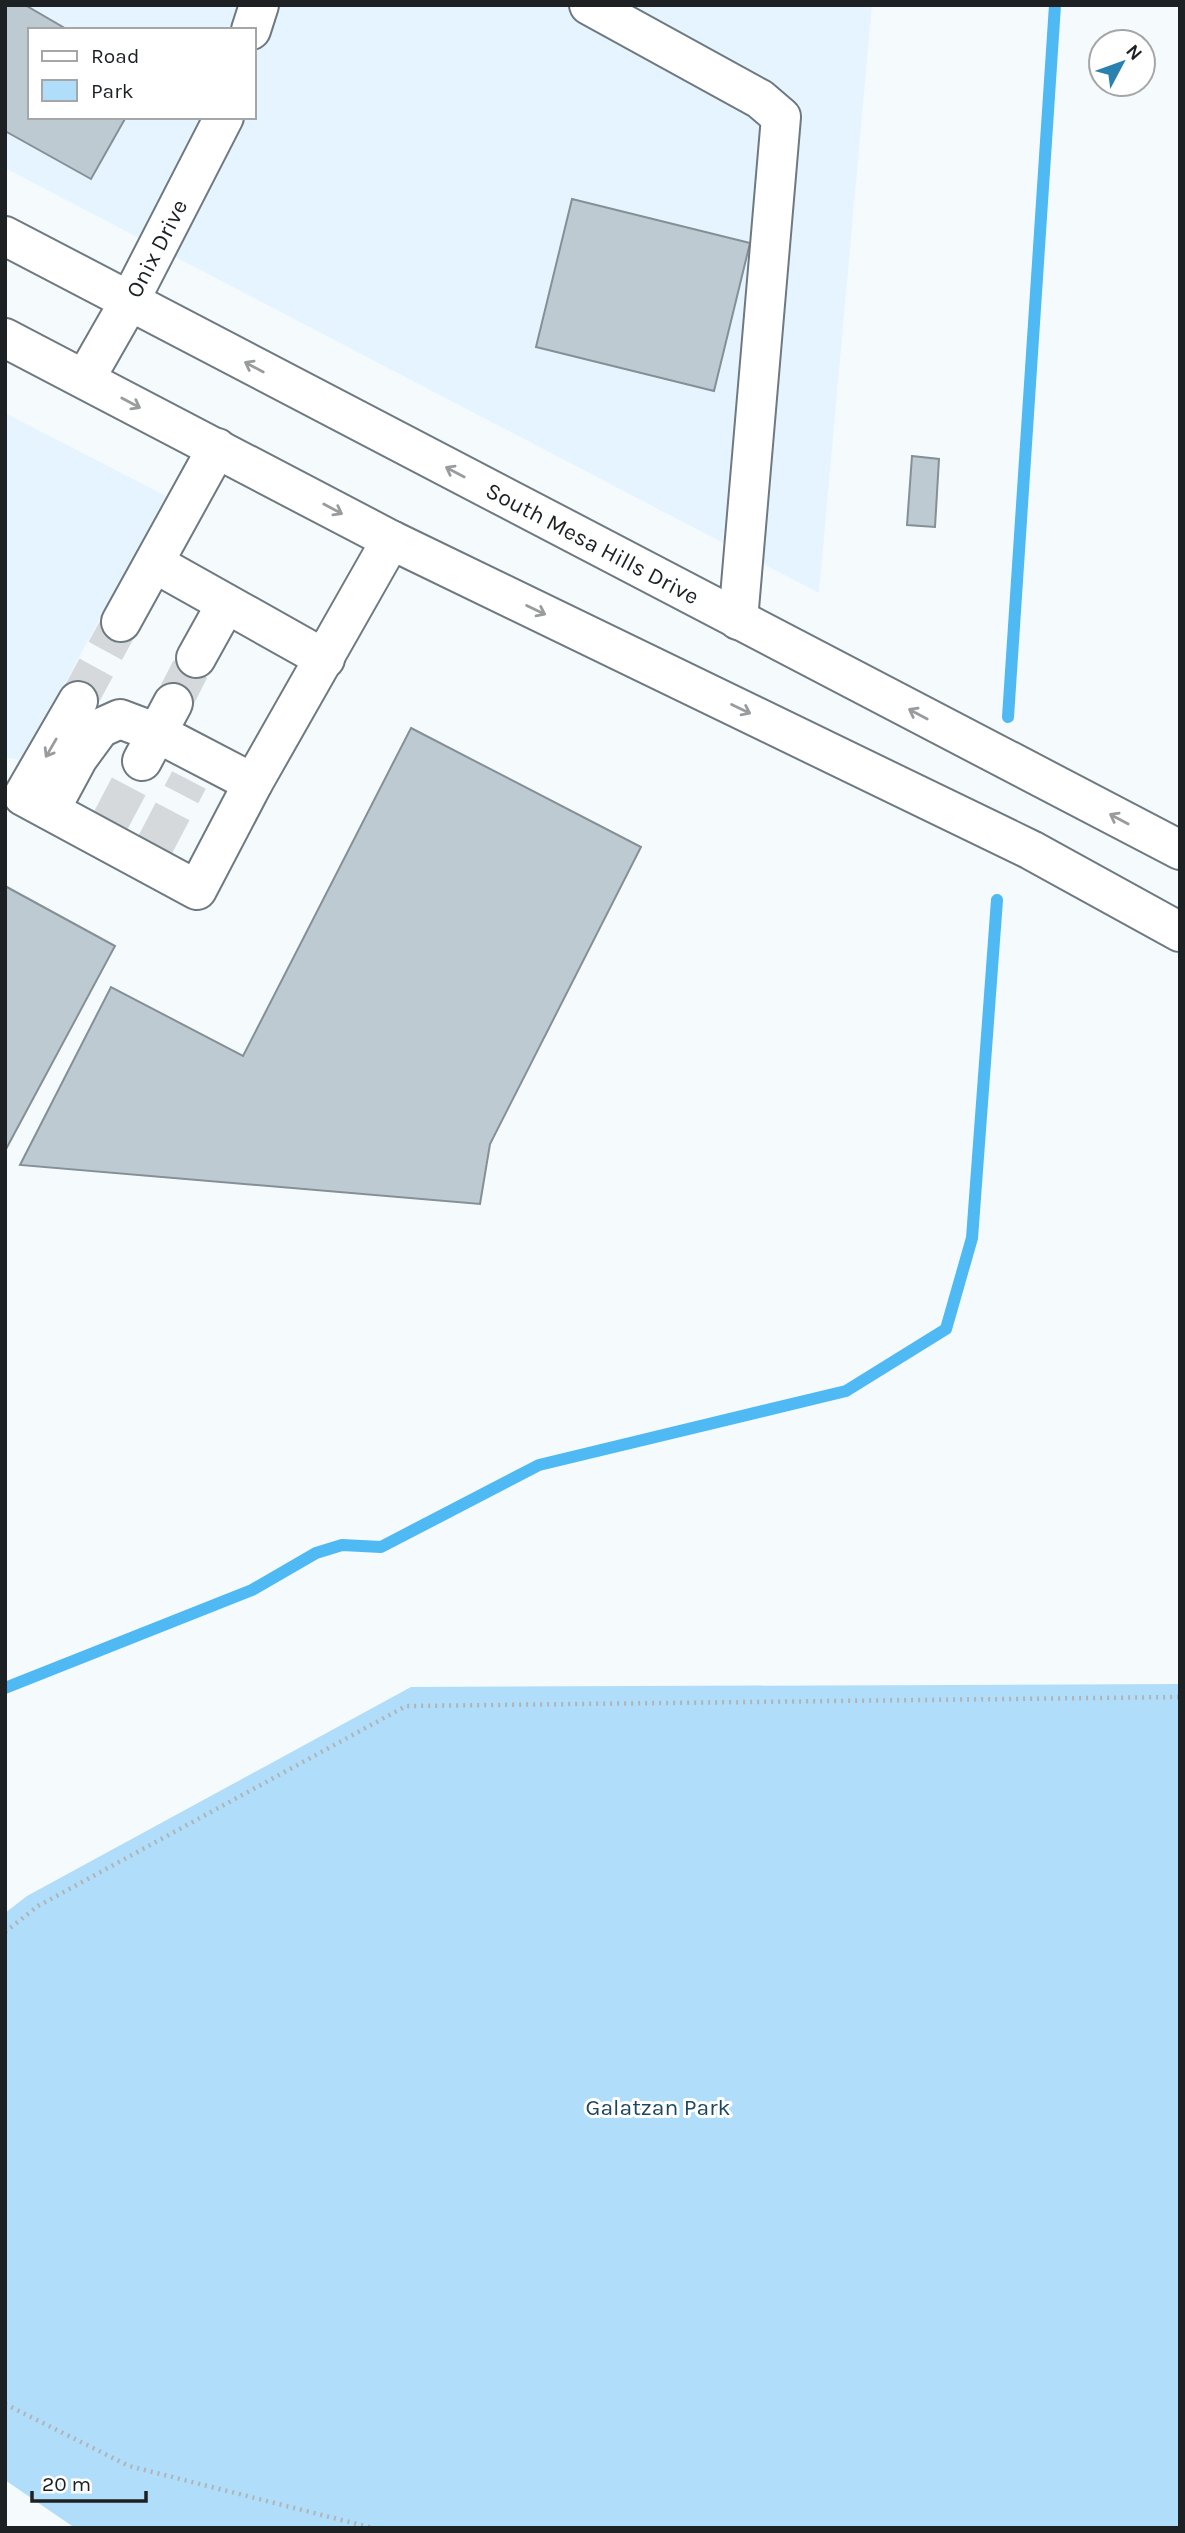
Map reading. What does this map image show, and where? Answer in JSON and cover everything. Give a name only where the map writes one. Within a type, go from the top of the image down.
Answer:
[{"type":"street","points":[[252,28],[258,5]]},
{"type":"street","points":[[589,5],[760,99],[781,117],[738,620]]},
{"type":"street","name":"Onix Drive","points":[[85,379],[129,302],[223,119]]},
{"type":"street","name":"South Mesa Hills Drive","points":[[5,236],[1180,850]]},
{"type":"street","points":[[5,338],[391,540],[1031,850],[1180,932]]},
{"type":"street","points":[[121,622],[217,448]]},
{"type":"street","points":[[37,803],[106,829],[150,854],[197,890],[253,783],[391,540]]},
{"type":"street","points":[[154,563],[325,659]]},
{"type":"street","points":[[196,658],[226,604]]},
{"type":"street","points":[[37,803],[78,701]]},
{"type":"street","points":[[37,803],[78,758],[100,728],[120,719],[157,732],[195,768],[253,783]]},
{"type":"path","points":[[5,1931],[38,1906],[406,1706],[1180,1697]]},
{"type":"path","points":[[5,2404],[129,2466],[373,2528]]},
{"type":"shaded area","points":[[5,5],[872,5],[819,593],[5,168]]},
{"type":"shaded area","points":[[5,413],[166,496],[23,761],[5,757]]},
{"type":"green space","name":"Galatzan Park","points":[[1180,1684],[1180,2528],[75,2528],[5,2480],[5,1913],[27,1896],[411,1687]]},
{"type":"building","points":[[5,5],[25,5],[65,28],[28,28],[28,119],[125,119],[91,179],[5,131]]},
{"type":"building","points":[[572,199],[750,243],[714,391],[536,347]]},
{"type":"building","points":[[912,456],[939,459],[935,527],[907,525]]},
{"type":"building","points":[[411,728],[641,847],[490,1144],[480,1204],[20,1165],[111,987],[243,1056]]},
{"type":"building","points":[[5,886],[115,946],[5,1151]]},
{"type":"waterway","points":[[1008,717],[1055,5]]},
{"type":"waterway","points":[[5,1688],[252,1590],[316,1553],[342,1545],[381,1547],[539,1465],[846,1391],[946,1329],[972,1238],[997,900]]},
{"type":"tunnel","points":[[78,701],[121,622]]},
{"type":"tunnel","points":[[173,703],[196,658]]},
{"type":"tunnel","points":[[111,820],[142,761]]},
{"type":"tunnel","points":[[155,845],[189,780]]}]
